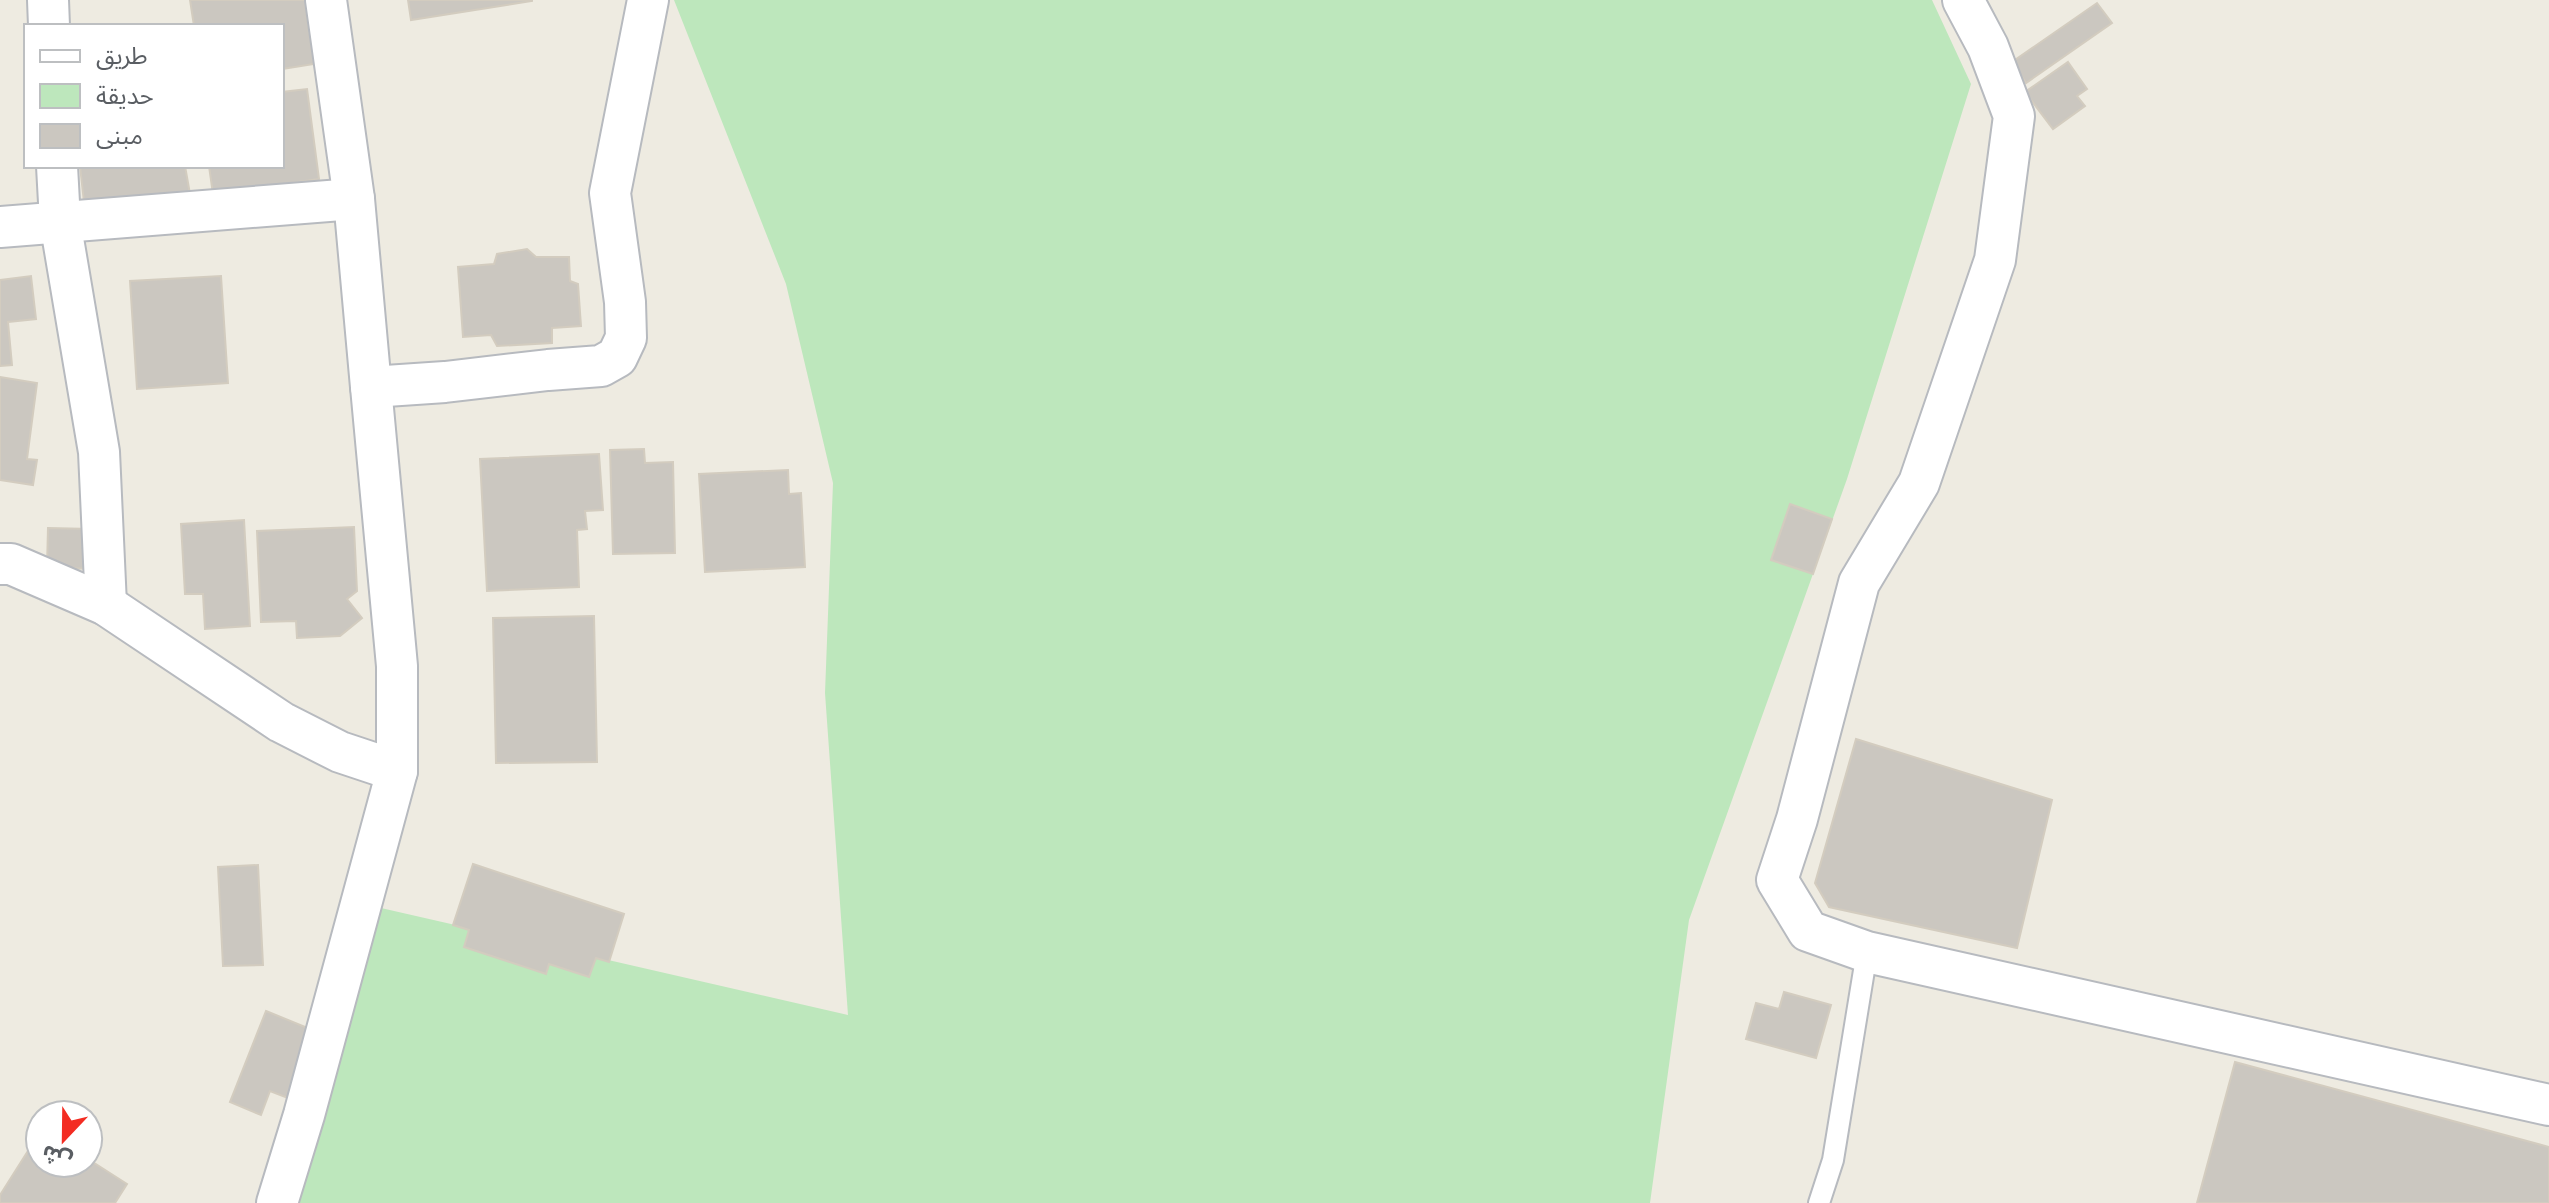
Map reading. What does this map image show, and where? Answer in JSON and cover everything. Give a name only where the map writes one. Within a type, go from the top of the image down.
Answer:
[{"type":"street","points":[[48,0],[49,24]]},
{"type":"street","points":[[277,1203],[304,1115],[397,771],[397,666],[354,199],[326,0]]},
{"type":"street","points":[[371,387],[601,366],[617,357],[626,338],[625,302],[610,193],[648,0]]},
{"type":"street","points":[[1963,0],[1988,47],[2014,116],[1995,260],[1919,483],[1859,583],[1797,819],[1777,880],[1808,931],[1867,952],[2549,1105]]},
{"type":"street","points":[[57,168],[60,221],[99,452],[106,605]]},
{"type":"street","points":[[0,227],[354,199]]},
{"type":"street","points":[[0,564],[11,564],[106,605],[281,722],[340,752],[397,771]]},
{"type":"lane","points":[[1819,1203],[1833,1160],[1867,952]]},
{"type":"green space","points":[[674,0],[1932,0],[1971,84],[1847,479],[1689,920],[1650,1203],[298,1203],[381,908],[848,1015],[825,693],[833,483],[786,284]]},
{"type":"building","points":[[190,0],[305,0],[314,64],[284,69],[284,24],[194,24]]},
{"type":"building","points":[[408,0],[532,0],[532,1],[411,20]]},
{"type":"building","points":[[2097,3],[2112,23],[2026,83],[2012,62]]},
{"type":"building","points":[[2068,62],[2087,89],[2077,96],[2085,106],[2053,129],[2025,92]]},
{"type":"building","points":[[307,89],[319,179],[213,194],[209,168],[284,168],[284,92]]},
{"type":"building","points":[[80,168],[185,168],[190,194],[85,211]]},
{"type":"building","points":[[527,249],[536,257],[569,257],[570,281],[578,284],[581,326],[552,328],[552,343],[497,346],[491,335],[463,337],[458,267],[494,264],[497,254]]},
{"type":"building","points":[[31,276],[36,319],[8,322],[12,365],[0,366],[0,280]]},
{"type":"building","points":[[221,276],[228,383],[137,389],[130,281]]},
{"type":"building","points":[[0,377],[37,383],[27,459],[37,460],[33,485],[0,480]]},
{"type":"building","points":[[644,449],[645,463],[673,462],[675,553],[613,554],[610,450]]},
{"type":"building","points":[[599,454],[603,510],[585,511],[587,529],[577,530],[579,587],[487,591],[480,459]]},
{"type":"building","points":[[788,470],[789,494],[801,493],[805,567],[705,572],[699,474]]},
{"type":"building","points":[[1790,504],[1832,519],[1813,574],[1771,560]]},
{"type":"building","points":[[244,520],[250,626],[205,629],[203,594],[185,594],[181,524]]},
{"type":"building","points":[[354,527],[357,591],[347,599],[362,618],[340,636],[297,638],[296,621],[261,622],[257,531]]},
{"type":"building","points":[[48,528],[91,529],[90,569],[47,567]]},
{"type":"building","points":[[594,616],[597,762],[496,763],[493,618]]},
{"type":"building","points":[[1856,739],[2052,800],[2017,948],[1829,907],[1815,883]]},
{"type":"building","points":[[473,864],[624,914],[609,962],[596,958],[589,977],[549,964],[546,974],[464,947],[469,930],[453,925]]},
{"type":"building","points":[[258,865],[263,965],[223,966],[218,867]]},
{"type":"building","points":[[1784,992],[1831,1005],[1816,1058],[1746,1039],[1756,1003],[1779,1009]]},
{"type":"building","points":[[266,1011],[320,1033],[293,1100],[270,1091],[261,1115],[230,1102]]},
{"type":"building","points":[[2235,1062],[2549,1147],[2549,1203],[2197,1203]]},
{"type":"building","points":[[24,1157],[24,1179],[104,1179],[104,1169],[127,1184],[115,1203],[0,1203],[0,1195]]}]
